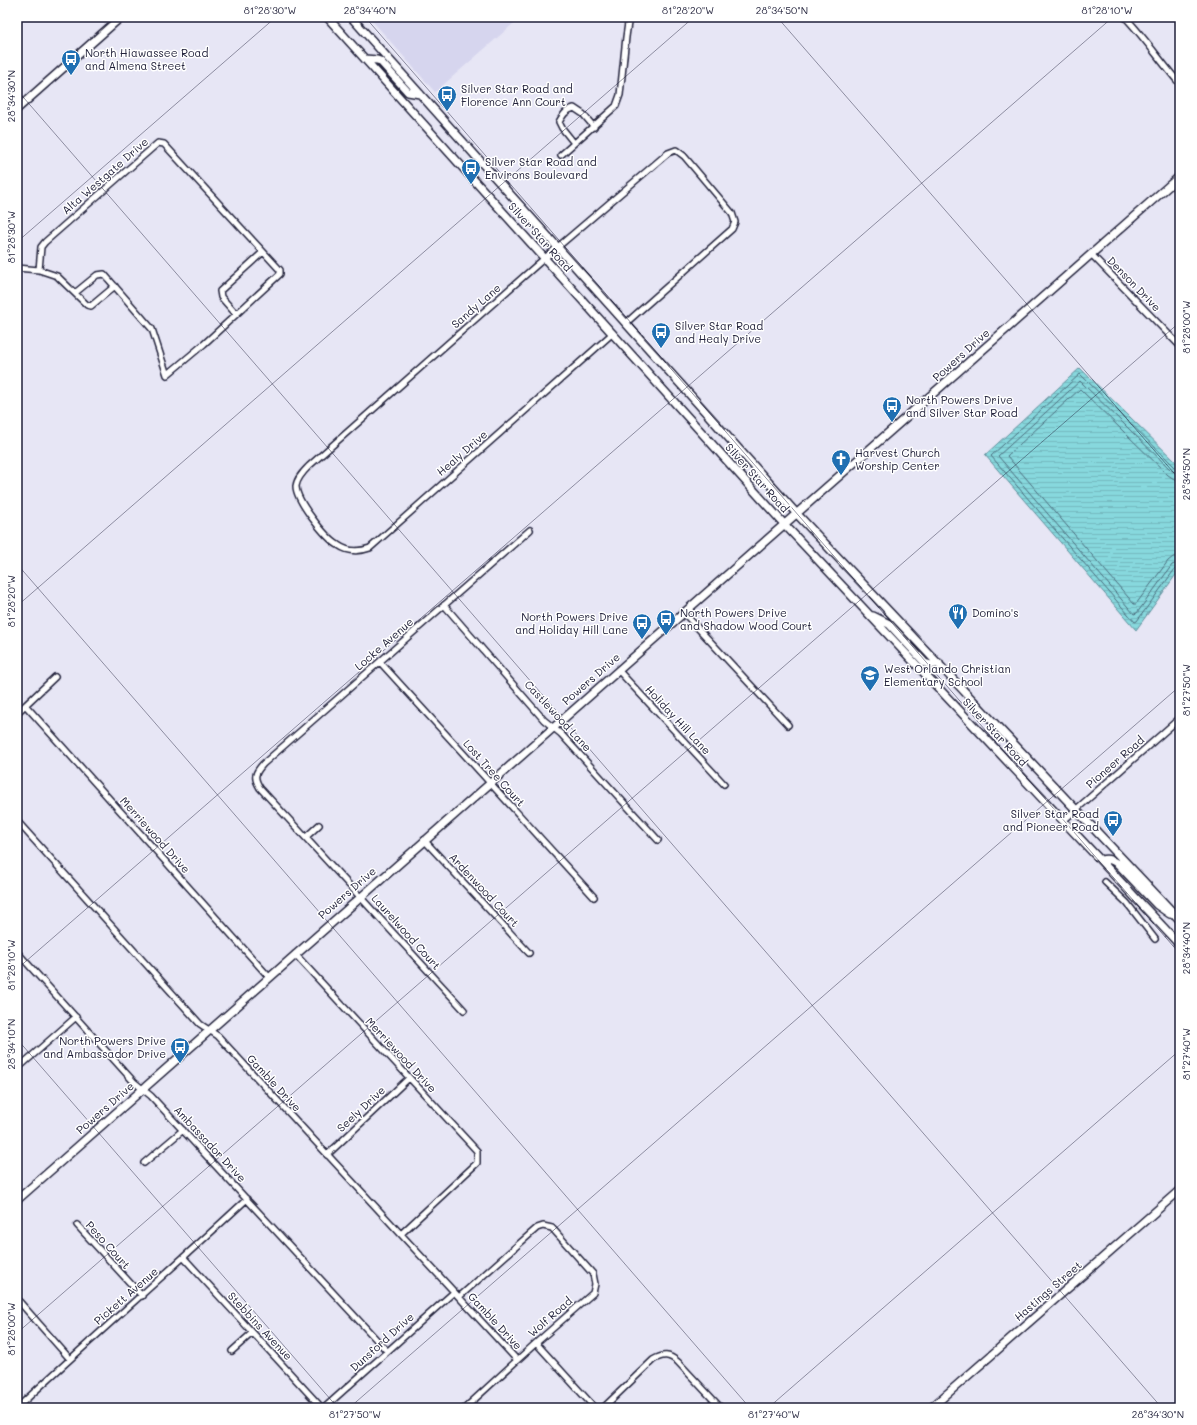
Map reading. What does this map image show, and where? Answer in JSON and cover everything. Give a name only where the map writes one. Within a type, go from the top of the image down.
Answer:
[{"type":"main road","name":"Silver Star Road","points":[[327,17],[785,524],[1180,945]]},
{"type":"main road","name":"Silver Star Road","points":[[351,17],[797,514],[1180,920]]},
{"type":"main road","points":[[17,109],[119,18]]},
{"type":"main road","points":[[366,59],[380,61],[408,92],[421,94]]},
{"type":"main road","name":"Powers Drive","points":[[17,1200],[424,840],[683,612],[797,514],[1180,176]]},
{"type":"main road","points":[[866,612],[889,624],[925,663],[931,665],[939,663]]},
{"type":"main road","points":[[1100,860],[1112,860],[1118,864],[1157,905],[1180,920]]},
{"type":"main road","name":"Hastings Street","points":[[933,1408],[1180,1190]]},
{"type":"street","points":[[561,155],[616,106],[620,95],[628,23],[632,17]]},
{"type":"street","points":[[1125,17],[1141,33],[1166,68],[1180,84]]},
{"type":"street","points":[[574,143],[562,128],[560,122],[564,113],[574,108],[583,114],[594,126]]},
{"type":"street","name":"Alta Westgate Drive","points":[[38,270],[41,247],[45,242],[158,143],[164,144],[280,270],[280,274],[167,374],[152,329],[104,274],[100,273],[97,275],[76,293]]},
{"type":"street","name":"Sandy Lane","points":[[319,526],[298,497],[296,486],[300,475],[545,258],[668,153],[676,150],[684,156],[732,213],[736,222],[732,230],[626,323]]},
{"type":"street","points":[[236,314],[221,297],[220,291],[263,252]]},
{"type":"street","name":"Denson Drive","points":[[1091,254],[1180,346]]},
{"type":"street","points":[[17,268],[38,270],[57,276],[87,305],[91,306],[115,286]]},
{"type":"street","name":"Healy Drive","points":[[319,526],[338,546],[353,551],[362,551],[370,548],[613,333]]},
{"type":"street","name":"Locke Avenue","points":[[255,777],[257,771],[264,764],[530,530]]},
{"type":"street","name":"Castlewood Lane","points":[[444,605],[544,720],[561,734],[658,840]]},
{"type":"street","points":[[683,612],[788,725]]},
{"type":"street","name":"Lost Tree Court","points":[[380,662],[594,898]]},
{"type":"street","name":"Holiday Hill Lane","points":[[618,670],[724,784]]},
{"type":"street","points":[[17,713],[55,677]]},
{"type":"street","name":"Merriewood Drive","points":[[26,706],[269,977]]},
{"type":"street","name":"Pioneer Road","points":[[1063,821],[1180,718]]},
{"type":"street","name":"Laurelwood Court","points":[[255,777],[260,788],[464,1010]]},
{"type":"street","name":"Gamble Drive","points":[[17,821],[200,1024],[218,1036],[517,1360]]},
{"type":"street","points":[[306,837],[319,825]]},
{"type":"street","name":"Ardenwood Court","points":[[424,840],[529,953]]},
{"type":"street","points":[[1105,882],[1127,903],[1155,939]]},
{"type":"street","name":"Ambassador Drive","points":[[17,952],[134,1082],[151,1096],[183,1130],[387,1351]]},
{"type":"street","name":"Merriewood Drive","points":[[295,954],[477,1151],[477,1163],[401,1234]]},
{"type":"street","points":[[17,1069],[76,1017]]},
{"type":"street","name":"Seely Drive","points":[[327,1155],[409,1078]]},
{"type":"street","points":[[144,1163],[183,1130]]},
{"type":"street","name":"Pickett Avenue","points":[[17,1408],[184,1258],[247,1199]]},
{"type":"street","name":"Peso Court","points":[[77,1225],[142,1296]]},
{"type":"street","name":"Wolf Road","points":[[459,1296],[537,1228],[543,1226],[552,1228],[593,1274],[595,1284],[593,1293],[465,1408]]},
{"type":"street","name":"Stebbins Avenue","points":[[184,1258],[323,1408]]},
{"type":"street","name":"Dunsford Drive","points":[[323,1408],[454,1292]]},
{"type":"street","points":[[17,1299],[70,1359]]},
{"type":"street","points":[[232,1351],[252,1333]]},
{"type":"street","name":"Gamble Drive","points":[[536,1343],[595,1408]]},
{"type":"street","points":[[602,1408],[653,1360],[660,1356],[666,1355],[678,1362],[721,1408]]},
{"type":"shaded area","points":[[369,17],[521,17],[435,92]]},
{"type":"water","points":[[1080,368],[1180,466],[1180,569],[1136,630],[985,455]]},
{"type":"place","name":"North Hiawassee Road and Almena Street","points":[[71,76]]},
{"type":"place","name":"Silver Star Road and Florence Ann Court","points":[[447,112]]},
{"type":"place","name":"Silver Star Road and Environs Boulevard","points":[[471,185]]},
{"type":"place","name":"Silver Star Road and Healy Drive","points":[[661,349]]},
{"type":"place","name":"North Powers Drive and Silver Star Road","points":[[892,423]]},
{"type":"place","name":"Harvest Church Worship Center","points":[[841,476]]},
{"type":"place","name":"Domino's","points":[[958,630]]},
{"type":"place","name":"North Powers Drive and Shadow Wood Court","points":[[666,636]]},
{"type":"place","name":"North Powers Drive and Holiday Hill Lane","points":[[642,640]]},
{"type":"place","name":"West Orlando Christian Elementary School","points":[[870,692]]},
{"type":"place","name":"Silver Star Road and Pioneer Road","points":[[1113,837]]},
{"type":"place","name":"North Powers Drive and Ambassador Drive","points":[[180,1064]]}]
